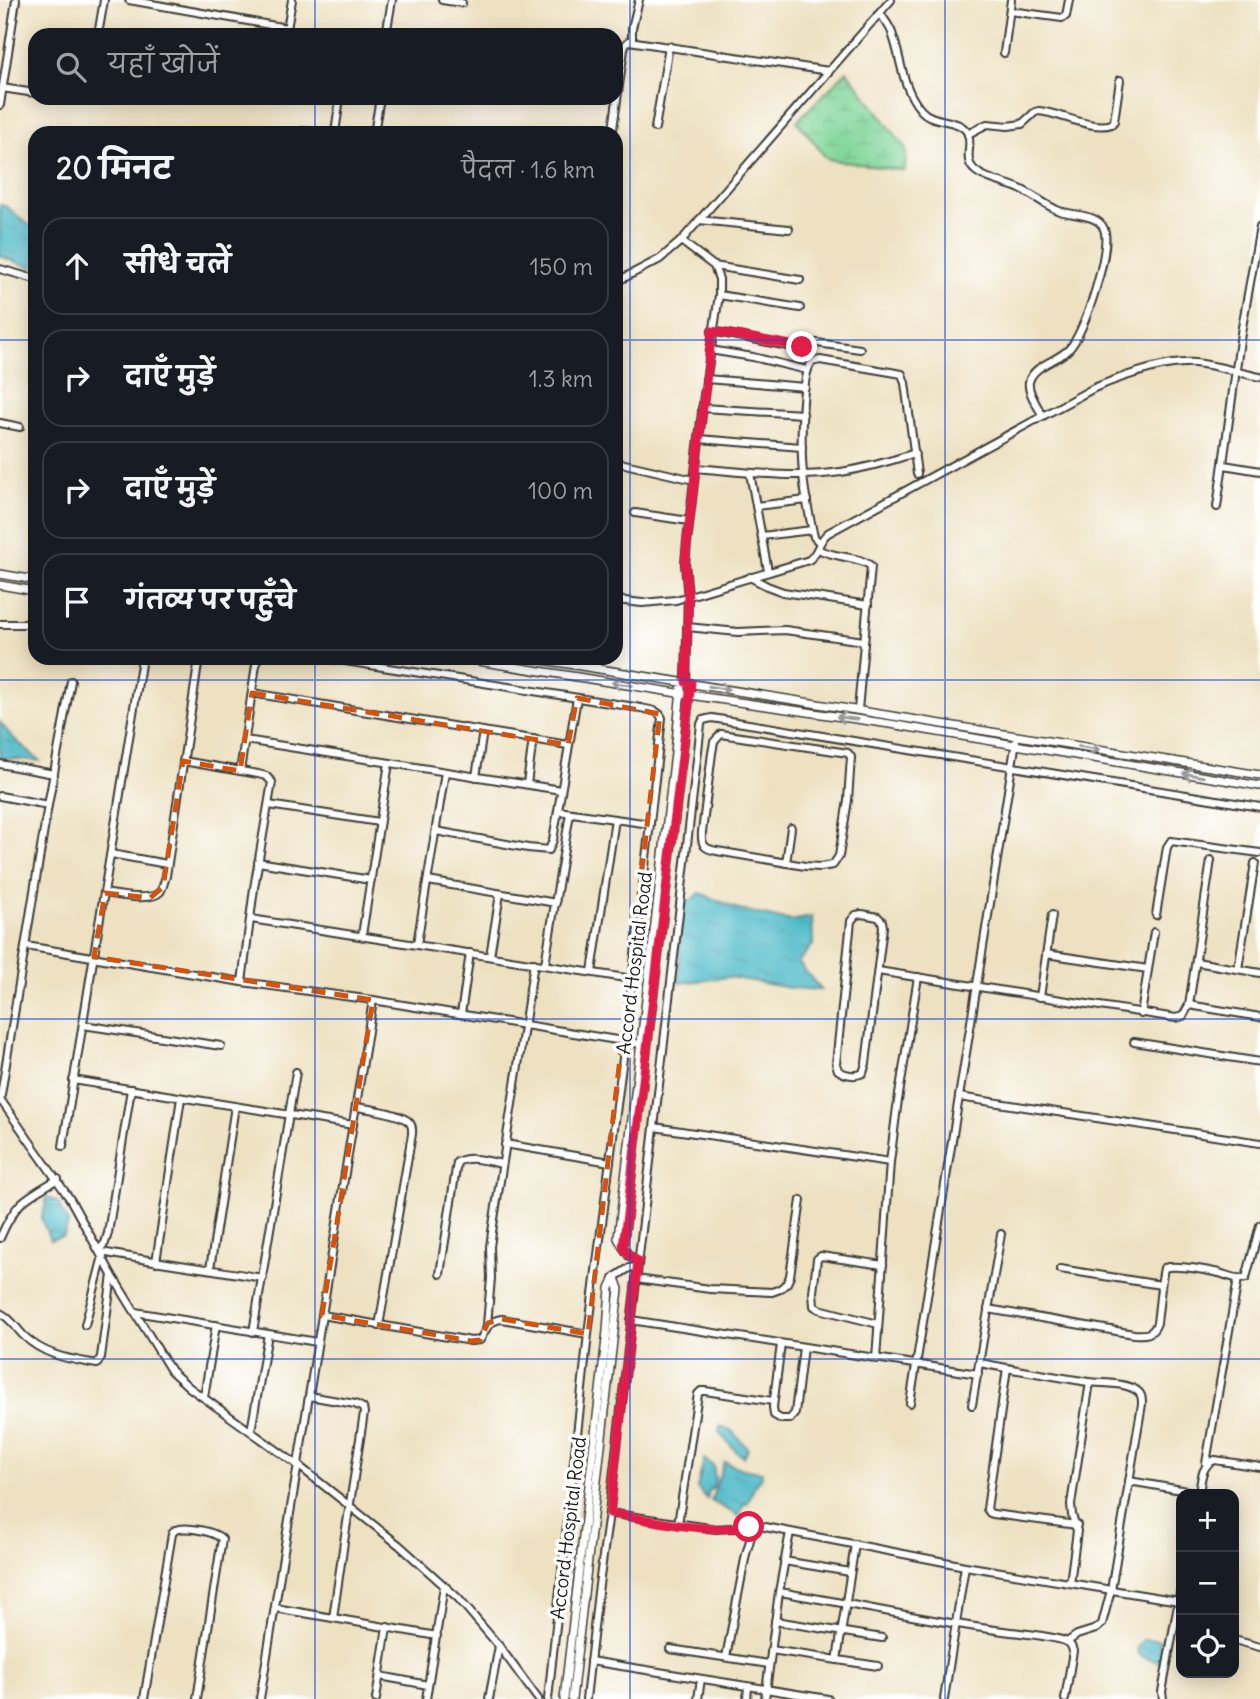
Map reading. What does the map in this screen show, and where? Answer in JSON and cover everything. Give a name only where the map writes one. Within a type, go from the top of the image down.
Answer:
[{"type":"street","points":[[0,105],[16,0]]},
{"type":"street","points":[[99,28],[104,0]]},
{"type":"street","points":[[129,0],[271,28]]},
{"type":"street","points":[[287,28],[292,0]]},
{"type":"street","points":[[387,28],[392,0]]},
{"type":"street","points":[[442,0],[461,3]]},
{"type":"street","points":[[632,40],[639,0]]},
{"type":"street","points":[[623,278],[660,259],[681,241],[891,0]]},
{"type":"street","points":[[1003,53],[1011,0]]},
{"type":"street","points":[[1010,11],[1062,18],[1066,16],[1069,0]]},
{"type":"street","points":[[880,13],[890,27],[905,83],[919,108],[930,117],[961,126],[968,134],[968,160],[973,169],[979,174],[1020,189],[1055,209],[1093,219],[1100,223],[1105,233],[1101,270],[1095,292],[1076,339],[1067,352],[1037,371],[1029,381],[1029,388],[1043,416]]},
{"type":"street","points":[[623,56],[627,42],[632,40],[829,71]]},
{"type":"street","points":[[655,128],[670,46]]},
{"type":"street","points":[[968,134],[987,124],[1022,124],[1039,111],[1109,126],[1114,121],[1120,80]]},
{"type":"street","points":[[2,88],[28,92]]},
{"type":"street","points":[[336,126],[339,105]]},
{"type":"street","points":[[375,126],[379,105]]},
{"type":"street","points":[[613,126],[616,105]]},
{"type":"street","points":[[699,220],[789,229]]},
{"type":"street","points":[[1217,507],[1235,373],[1260,228]]},
{"type":"street","points":[[681,241],[714,266],[800,280]]},
{"type":"street","points":[[638,1264],[623,1247],[690,695],[686,682],[688,597],[685,564],[702,408],[719,295],[719,279],[714,266]]},
{"type":"street","points":[[0,268],[28,277]]},
{"type":"street","points":[[1250,284],[1260,286]]},
{"type":"street","points":[[719,295],[800,307]]},
{"type":"street","points":[[712,331],[799,348],[817,343],[860,349]]},
{"type":"street","points":[[710,350],[807,370]]},
{"type":"street","points":[[858,710],[871,570],[869,563],[830,554],[819,546],[814,537],[803,475],[802,447],[805,387],[810,363],[816,360],[902,374],[917,474]]},
{"type":"street","points":[[623,601],[655,603],[688,597],[809,559],[815,555],[828,533],[1094,388],[1120,377],[1185,363],[1197,363],[1260,377]]},
{"type":"street","points":[[706,379],[805,387]]},
{"type":"street","points":[[702,408],[803,414]]},
{"type":"street","points":[[0,423],[20,427]]},
{"type":"street","points":[[699,439],[802,447]]},
{"type":"street","points":[[696,468],[803,475],[841,472],[915,453]]},
{"type":"street","points":[[623,464],[694,480]]},
{"type":"street","points":[[1224,465],[1260,471]]},
{"type":"street","points":[[750,473],[768,571]]},
{"type":"street","points":[[756,506],[807,500]]},
{"type":"street","points":[[635,513],[689,522]]},
{"type":"street","points":[[762,536],[812,530]]},
{"type":"street","points":[[0,574],[28,579]]},
{"type":"street","points":[[750,577],[783,592],[868,605]]},
{"type":"street","points":[[0,585],[28,590]]},
{"type":"street","points":[[0,624],[28,624]]},
{"type":"street","points":[[687,627],[738,632],[785,629],[864,641]]},
{"type":"street","points":[[63,1146],[141,665]]},
{"type":"street","points":[[105,893],[150,898],[160,893],[163,887],[198,665]]},
{"type":"street","points":[[240,771],[256,665]]},
{"type":"street","points":[[370,665],[641,708],[660,714],[662,723],[588,1334],[548,1699]]},
{"type":"street","points":[[503,665],[690,695],[1260,775]]},
{"type":"street","points":[[574,665],[858,710],[1260,786]]},
{"type":"street","points":[[596,665],[599,669]]},
{"type":"street","points":[[71,681],[0,1100],[58,1180],[171,1371],[180,1381],[299,1466],[399,1545],[458,1598],[499,1646],[538,1699]]},
{"type":"street","name":"Accord Hospital Road","points":[[623,1247],[618,1238],[681,693],[686,682]]},
{"type":"street","points":[[252,693],[568,745]]},
{"type":"street","points":[[436,831],[549,850],[577,698]]},
{"type":"street","points":[[586,1699],[701,724],[705,719],[712,718],[1260,807]]},
{"type":"street","points":[[476,776],[483,731]]},
{"type":"street","points":[[785,744],[787,731]]},
{"type":"street","points":[[793,746],[795,733]]},
{"type":"street","points":[[726,734],[785,744],[848,753],[851,757],[848,800],[837,860],[833,865],[820,867],[786,863],[707,849],[703,846],[701,839],[712,752],[717,737],[726,734]]},
{"type":"street","points":[[527,785],[533,739]]},
{"type":"street","points":[[245,740],[561,790]]},
{"type":"street","points":[[911,1403],[1016,740]]},
{"type":"street","points":[[183,761],[271,779],[272,787],[258,862],[242,982]]},
{"type":"street","points":[[362,935],[389,763]]},
{"type":"street","points":[[0,764],[54,774]]},
{"type":"street","points":[[417,944],[445,772]]},
{"type":"street","points":[[0,796],[48,805]]},
{"type":"street","points":[[269,805],[379,822]]},
{"type":"street","points":[[558,811],[650,824]]},
{"type":"street","points":[[545,964],[570,813]]},
{"type":"street","points":[[592,972],[615,819]]},
{"type":"street","points":[[786,863],[791,828]]},
{"type":"street","points":[[1156,915],[1167,846],[1171,841],[1260,853]]},
{"type":"street","points":[[111,854],[167,863]]},
{"type":"street","points":[[878,971],[1142,1014],[1176,1018],[1183,1016],[1189,1005],[1211,860]]},
{"type":"street","points":[[258,862],[371,880]]},
{"type":"street","points":[[1238,969],[1255,863]]},
{"type":"street","points":[[428,881],[556,903]]},
{"type":"street","points":[[490,956],[500,894]]},
{"type":"street","points":[[856,915],[870,915],[882,920],[878,971],[863,1073],[841,1073],[836,1064],[837,1051],[850,930],[852,918],[856,915]]},
{"type":"street","points":[[1040,997],[1052,915]]},
{"type":"street","points":[[251,919],[632,979]]},
{"type":"street","points":[[1142,1014],[1154,932]]},
{"type":"street","points":[[26,946],[640,1044]]},
{"type":"street","points":[[461,1014],[470,953]]},
{"type":"street","points":[[1046,954],[1148,969]]},
{"type":"street","points":[[322,1315],[471,1341],[480,1340],[487,1325],[491,1278],[490,1247],[534,962]]},
{"type":"street","points":[[1196,962],[1260,973]]},
{"type":"street","points":[[876,1359],[890,1162],[918,977]]},
{"type":"street","points":[[260,1699],[373,1000]]},
{"type":"street","points":[[1189,1005],[1260,1017]]},
{"type":"street","points":[[83,1025],[221,1046]]},
{"type":"street","points":[[1134,1042],[1260,1062]]},
{"type":"street","points":[[253,1332],[296,1072]]},
{"type":"street","points":[[74,1080],[353,1125]]},
{"type":"street","points":[[85,1325],[108,1233],[131,1090]]},
{"type":"street","points":[[959,1097],[1260,1143]]},
{"type":"street","points":[[156,1262],[181,1098]]},
{"type":"street","points":[[210,1269],[235,1106]]},
{"type":"street","points":[[356,1107],[397,1116],[412,1128],[379,1326]]},
{"type":"street","points":[[654,1127],[890,1162]]},
{"type":"street","points":[[505,1144],[610,1162]]},
{"type":"street","points":[[440,1274],[457,1162],[468,1158],[502,1164]]},
{"type":"street","points":[[0,1238],[9,1218],[21,1202],[58,1180]]},
{"type":"street","points":[[636,1279],[726,1291],[772,1292],[780,1289],[790,1276],[801,1200]]},
{"type":"street","points":[[988,1309],[1145,1335],[1155,1330],[1163,1272],[1167,1267],[1246,1278],[1260,1225]]},
{"type":"street","points":[[972,1405],[1001,1234]]},
{"type":"street","points":[[101,1253],[263,1278]]},
{"type":"street","points":[[878,1324],[819,1309],[814,1306],[813,1292],[817,1259],[821,1256],[883,1265]]},
{"type":"street","points":[[572,1699],[619,1289],[615,1277],[638,1264]]},
{"type":"street","points":[[1060,1269],[1161,1285]]},
{"type":"street","points":[[0,1313],[24,1336],[44,1350],[62,1358],[97,1364],[101,1357],[112,1275]]},
{"type":"street","name":"Accord Hospital Road","points":[[564,1699],[610,1288],[615,1277]]},
{"type":"street","points":[[1200,1489],[1238,1279]]},
{"type":"street","points":[[135,1312],[317,1342]]},
{"type":"street","points":[[487,1325],[495,1320],[508,1320],[588,1334]]},
{"type":"street","points":[[631,1320],[978,1374]]},
{"type":"street","points":[[204,1397],[216,1325]]},
{"type":"street","points":[[251,1431],[268,1334]]},
{"type":"street","points":[[781,1344],[774,1415],[786,1419],[793,1417],[796,1409],[803,1347]]},
{"type":"street","points":[[979,1363],[1126,1386],[1135,1389],[1142,1397],[1111,1590],[1102,1624],[1067,1642]]},
{"type":"street","points":[[1007,1368],[986,1509],[993,1514],[1076,1525]]},
{"type":"street","points":[[1070,1583],[1077,1536],[1071,1504],[1090,1382]]},
{"type":"street","points":[[678,1524],[698,1394],[705,1391],[774,1401]]},
{"type":"street","points":[[309,1396],[355,1404],[363,1408],[364,1413],[333,1618]]},
{"type":"street","points":[[1206,1463],[1214,1460],[1260,1466]]},
{"type":"street","points":[[1129,1481],[1176,1489]]},
{"type":"street","points":[[610,1513],[716,1529],[754,1526],[965,1566],[1176,1601]]},
{"type":"street","points":[[726,1657],[754,1526]]},
{"type":"street","points":[[144,1699],[172,1534],[175,1530],[184,1528],[218,1535],[222,1539],[197,1699]]},
{"type":"street","points":[[765,1699],[790,1532]]},
{"type":"street","points":[[837,1660],[855,1544]]},
{"type":"street","points":[[784,1561],[850,1572]]},
{"type":"street","points":[[944,1699],[965,1566]]},
{"type":"street","points":[[426,1699],[444,1586]]},
{"type":"street","points":[[779,1592],[955,1625],[1067,1642],[1073,1651],[1065,1699]]},
{"type":"street","points":[[275,1608],[437,1636]]},
{"type":"street","points":[[775,1621],[882,1638]]},
{"type":"street","points":[[376,1699],[387,1627]]},
{"type":"street","points":[[1163,1699],[1162,1692],[1176,1632]]},
{"type":"street","points":[[1239,1641],[1260,1647]]},
{"type":"street","points":[[489,1699],[499,1646]]},
{"type":"street","points":[[670,1649],[769,1664]]},
{"type":"street","points":[[771,1650],[878,1666]]},
{"type":"street","points":[[590,1661],[824,1699]]},
{"type":"street","points":[[380,1676],[428,1685]]},
{"type":"street","points":[[698,1699],[701,1679]]},
{"type":"street","points":[[747,1699],[748,1687]]},
{"type":"highlighted area","points":[[252,693],[568,745],[577,698],[660,714],[588,1334],[502,1319],[488,1323],[480,1340],[471,1341],[322,1315],[373,1000],[94,957],[105,893],[150,898],[163,887],[183,761],[240,771]]},
{"type":"green space","points":[[847,71],[906,149],[905,171],[827,159],[797,121]]},
{"type":"water","points":[[0,204],[28,224],[28,266],[0,256]]},
{"type":"water","points":[[0,722],[11,736],[40,761],[0,758]]},
{"type":"water","points":[[700,893],[740,910],[791,921],[812,917],[813,945],[798,962],[821,990],[790,988],[729,977],[679,983],[681,908]]},
{"type":"water","points":[[46,1197],[58,1202],[68,1223],[64,1236],[50,1240],[41,1218]]},
{"type":"water","points":[[720,1426],[731,1430],[748,1449],[744,1457],[719,1433]]},
{"type":"water","points":[[704,1459],[713,1465],[715,1479],[707,1499],[697,1488]]},
{"type":"water","points":[[724,1462],[742,1469],[762,1472],[739,1516],[711,1501]]},
{"type":"water","points":[[1143,1640],[1160,1640],[1160,1663],[1138,1653],[1137,1648]]},
{"type":"route","points":[[749,1527],[696,1527],[610,1513],[638,1261],[623,1247],[691,683],[686,682],[685,667],[688,597],[685,564],[712,331],[802,347]]}]
